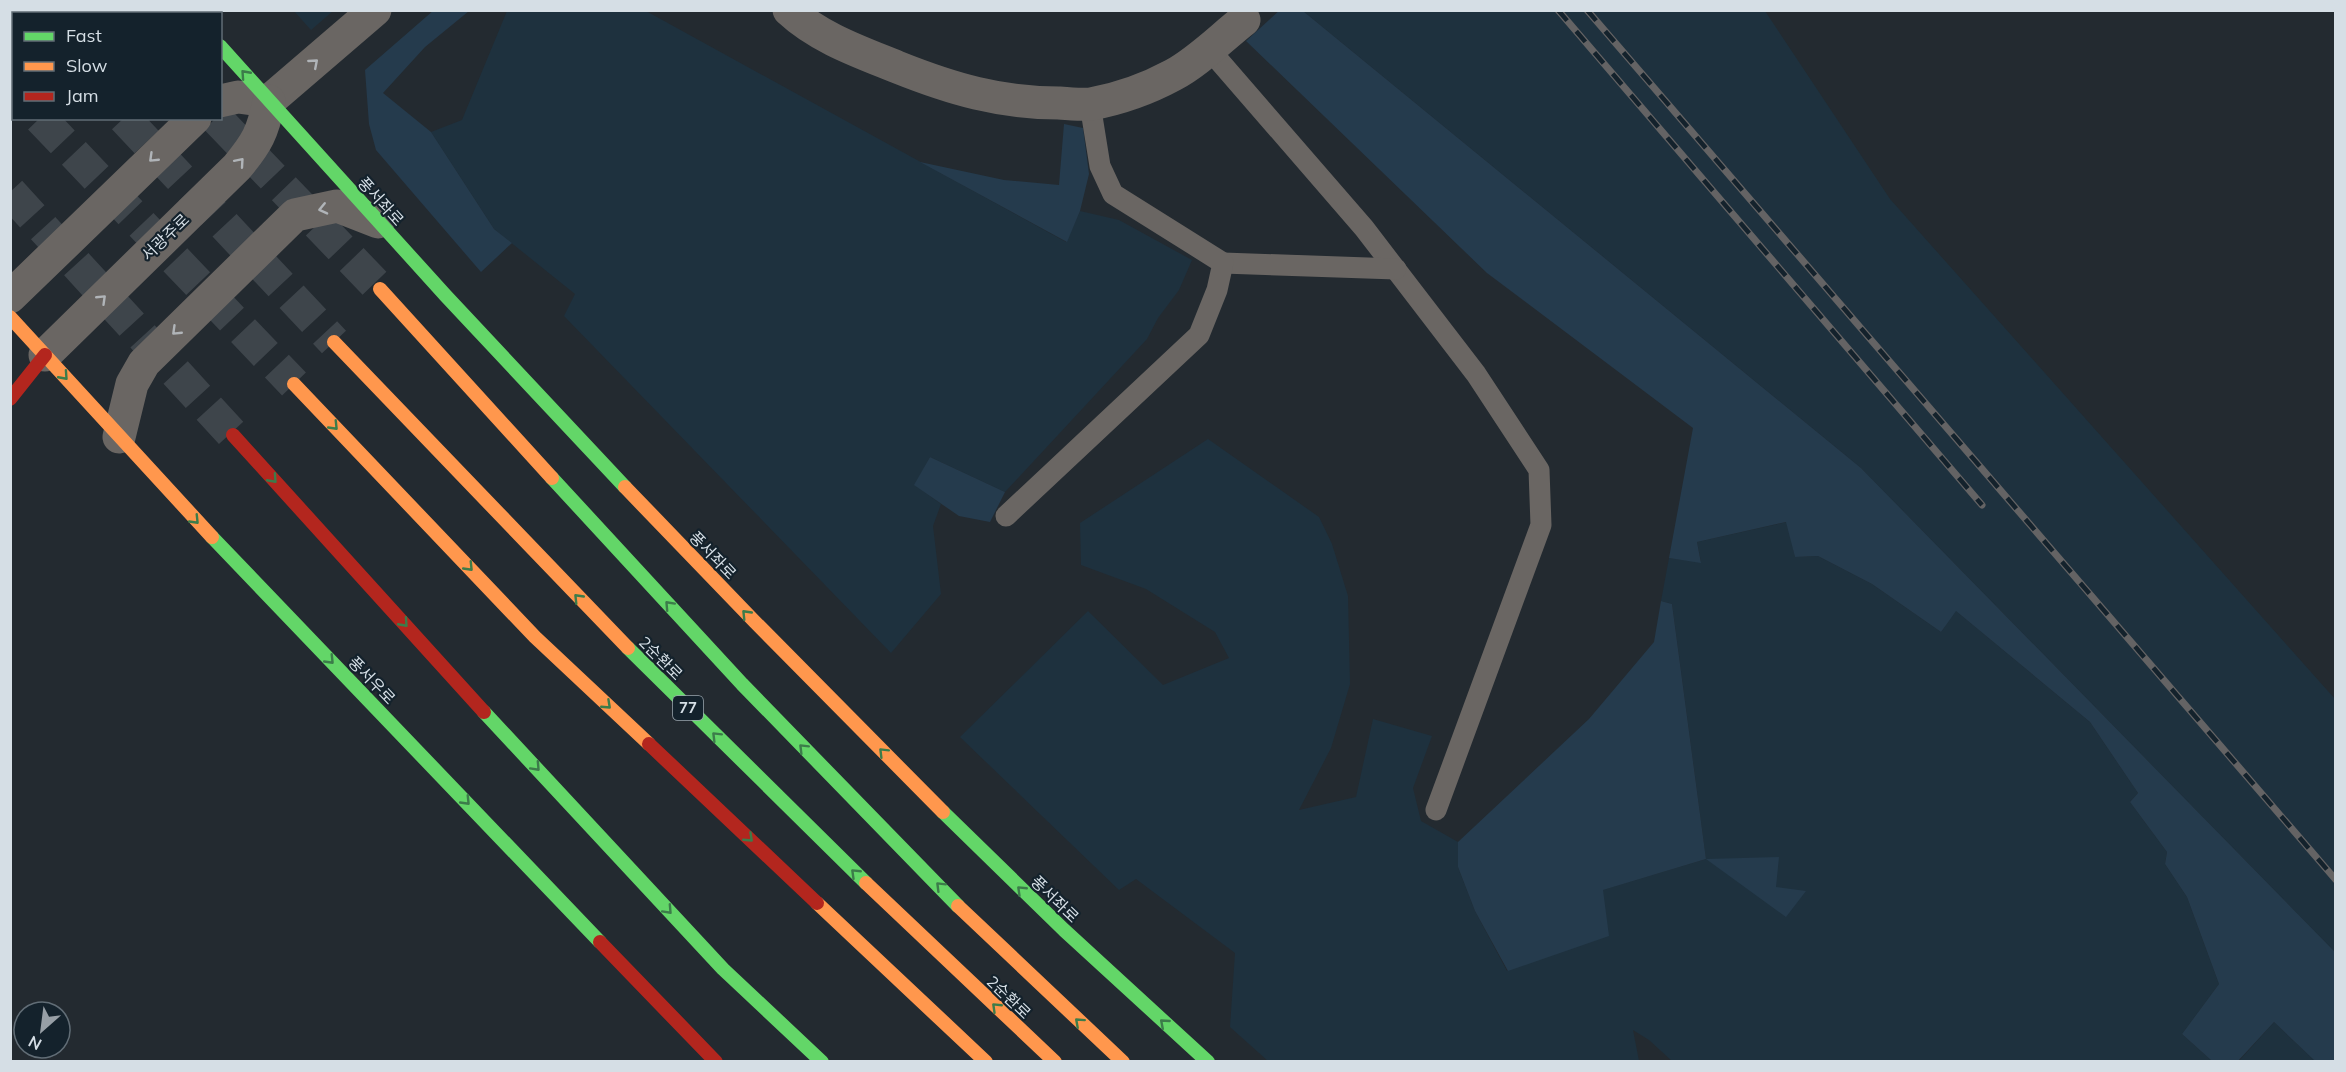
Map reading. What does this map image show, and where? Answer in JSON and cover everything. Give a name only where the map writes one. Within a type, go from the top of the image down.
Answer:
[{"type":"main road","name":"풍서좌로","points":[[222,48],[378,222],[763,632],[991,861],[1124,988],[1208,1062]]},
{"type":"main road","points":[[380,289],[790,735],[1035,982],[1123,1062]]},
{"type":"main road","name":"풍서우로","points":[[10,317],[166,489],[716,1062]]},
{"type":"main road","name":"2순환로","points":[[334,342],[606,626],[812,831],[1055,1062]]},
{"type":"main road","name":"서광주로","points":[[10,399],[45,355]]},
{"type":"main road","points":[[294,384],[535,637],[986,1062]]},
{"type":"main road","points":[[233,435],[462,688],[723,969],[822,1062]]},
{"type":"street","points":[[222,101],[238,97],[269,101],[375,10]]},
{"type":"street","points":[[789,10],[800,21],[847,47],[978,95],[1028,104],[1090,104],[1136,90],[1172,75],[1244,20]]},
{"type":"street","name":"서광주로","points":[[45,355],[237,167],[256,145],[265,124],[269,101]]},
{"type":"street","points":[[10,297],[193,120]]},
{"type":"street","points":[[120,437],[132,384],[144,363],[295,215],[336,206],[378,222]]},
{"type":"lane","points":[[1209,48],[1364,228],[1476,374],[1539,470],[1541,525],[1436,810]]},
{"type":"lane","points":[[1090,104],[1100,166],[1113,194],[1223,264],[1395,269]]},
{"type":"lane","points":[[1006,516],[1199,335],[1217,290],[1223,264]]},
{"type":"shaded area","points":[[434,10],[469,11],[425,47],[383,93],[431,132],[494,229],[512,243],[481,272],[376,150],[369,124],[365,70]]},
{"type":"shaded area","points":[[1280,10],[1303,11],[1861,468],[2335,952],[2335,1061],[2315,1061],[2274,1022],[2238,1061],[2212,1061],[2182,1034],[2219,984],[2187,897],[2165,864],[2167,852],[2130,802],[2138,793],[2090,722],[1956,611],[1941,632],[1872,584],[1818,556],[1795,557],[1786,522],[1697,542],[1701,563],[1669,558],[1693,428],[1487,273],[1246,41]]},
{"type":"shaded area","points":[[294,11],[333,11],[311,30]]},
{"type":"shaded area","points":[[507,11],[646,11],[1066,242],[1080,211],[1119,220],[1192,260],[1179,290],[1158,318],[1147,339],[1005,492],[930,457],[915,485],[941,504],[933,526],[941,594],[891,653],[564,316],[575,294],[494,229],[431,132],[462,120]]},
{"type":"shaded area","points":[[1303,11],[1765,11],[1890,199],[2335,699],[2335,952],[1861,468]]},
{"type":"shaded area","points":[[1064,124],[1083,128],[1089,174],[1080,211],[1067,242],[920,162],[1004,180],[1059,185]]},
{"type":"shaded area","points":[[1208,439],[1319,517],[1332,544],[1348,596],[1350,684],[1331,748],[1299,810],[1356,797],[1373,719],[1432,736],[1413,788],[1421,821],[1458,842],[1458,867],[1475,911],[1507,971],[1602,890],[1706,859],[1672,604],[1661,601],[1669,558],[1701,562],[1697,542],[1787,522],[1795,557],[1818,556],[1872,584],[1941,632],[1955,610],[2090,722],[2138,793],[2130,802],[2167,852],[2165,864],[2187,897],[2219,984],[2182,1034],[2212,1061],[1672,1061],[1649,1040],[1633,1030],[1639,1061],[1268,1061],[1230,1027],[1235,953],[1136,879],[1119,890],[960,737],[1088,611],[1163,685],[1229,658],[1215,632],[1146,589],[1081,565],[1080,523]]},
{"type":"shaded area","points":[[930,457],[1005,492],[990,522],[959,516],[914,485]]},
{"type":"shaded area","points":[[1661,601],[1672,604],[1706,859],[1603,890],[1609,936],[1508,971],[1475,911],[1458,867],[1458,842],[1589,719],[1654,642]]},
{"type":"shaded area","points":[[1779,857],[1776,887],[1806,891],[1786,917],[1706,859]]},
{"type":"shaded area","points":[[2274,1022],[2315,1061],[2238,1062]]},
{"type":"tunnel","points":[[42,120],[294,384]]},
{"type":"tunnel","points":[[126,120],[334,342]]},
{"type":"tunnel","points":[[218,120],[380,289]]},
{"type":"tunnel","points":[[10,192],[233,435]]},
{"type":"railway","points":[[1558,10],[1982,505]]},
{"type":"railway","points":[[1587,10],[2336,880]]},
{"type":"traffic: fast","points":[[222,48],[446,296],[625,487]]},
{"type":"traffic: fast","points":[[552,478],[742,684],[958,906]]},
{"type":"traffic: fast","points":[[212,537],[600,942]]},
{"type":"traffic: fast","points":[[628,648],[866,883]]},
{"type":"traffic: fast","points":[[484,712],[723,969],[822,1062]]},
{"type":"traffic: fast","points":[[943,812],[1064,930],[1208,1062]]},
{"type":"traffic: slow","points":[[380,289],[552,478]]},
{"type":"traffic: slow","points":[[10,317],[212,537]]},
{"type":"traffic: slow","points":[[334,342],[628,648]]},
{"type":"traffic: slow","points":[[294,384],[535,637],[649,744]]},
{"type":"traffic: slow","points":[[625,487],[943,812]]},
{"type":"traffic: slow","points":[[866,883],[1055,1062]]},
{"type":"traffic: slow","points":[[817,903],[986,1062]]},
{"type":"traffic: slow","points":[[958,906],[1123,1062]]},
{"type":"traffic: jam","points":[[10,399],[45,355]]},
{"type":"traffic: jam","points":[[233,435],[484,712]]},
{"type":"traffic: jam","points":[[649,744],[817,903]]},
{"type":"traffic: jam","points":[[600,942],[716,1062]]}]
